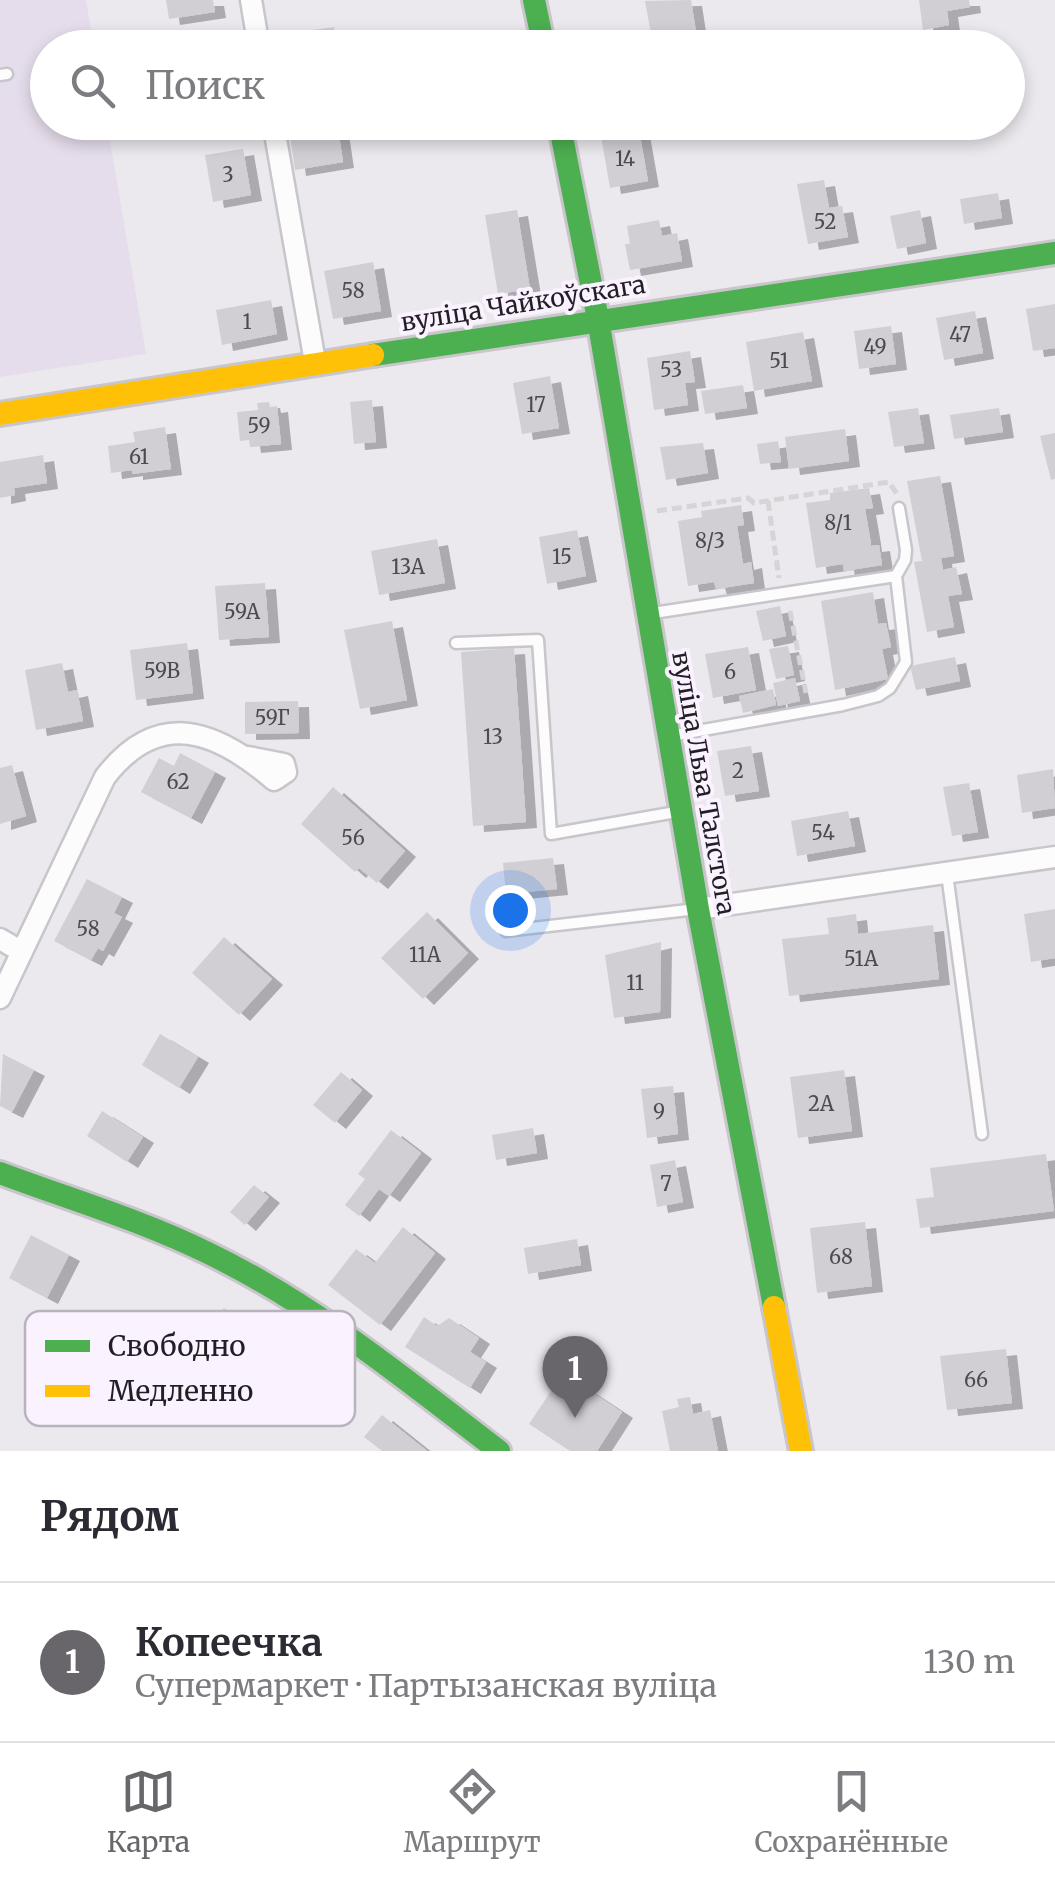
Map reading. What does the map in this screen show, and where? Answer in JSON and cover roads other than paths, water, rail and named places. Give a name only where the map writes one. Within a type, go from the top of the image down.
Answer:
[{"type":"main road","points":[[534,0],[540,30]]},
{"type":"main road","name":"вуліца Льва Талстога","points":[[562,140],[598,319],[698,909],[801,1451]]},
{"type":"main road","name":"вуліца Чайкоўскага","points":[[0,414],[315,362],[1055,253]]},
{"type":"main road","points":[[0,1173],[204,1252],[243,1271],[304,1311]]},
{"type":"main road","points":[[355,1344],[500,1451]]},
{"type":"street","points":[[251,0],[257,30]]},
{"type":"street","points":[[276,140],[315,362]]},
{"type":"street","points":[[0,998],[105,777],[127,753],[161,736],[194,734],[229,745],[248,757]]},
{"type":"street","points":[[698,909],[1055,857]]},
{"type":"street","points":[[0,939],[22,952]]},
{"type":"lane","points":[[669,736],[843,705],[878,696],[890,688],[906,662],[896,576],[906,550],[899,508]]},
{"type":"lane","points":[[647,614],[896,576]]},
{"type":"lane","points":[[456,643],[538,640],[551,834],[682,811]]},
{"type":"lane","points":[[948,874],[982,1134]]},
{"type":"lane","points":[[506,932],[698,909]]},
{"type":"place","name":"Копеечка","points":[[575,1418]]}]
